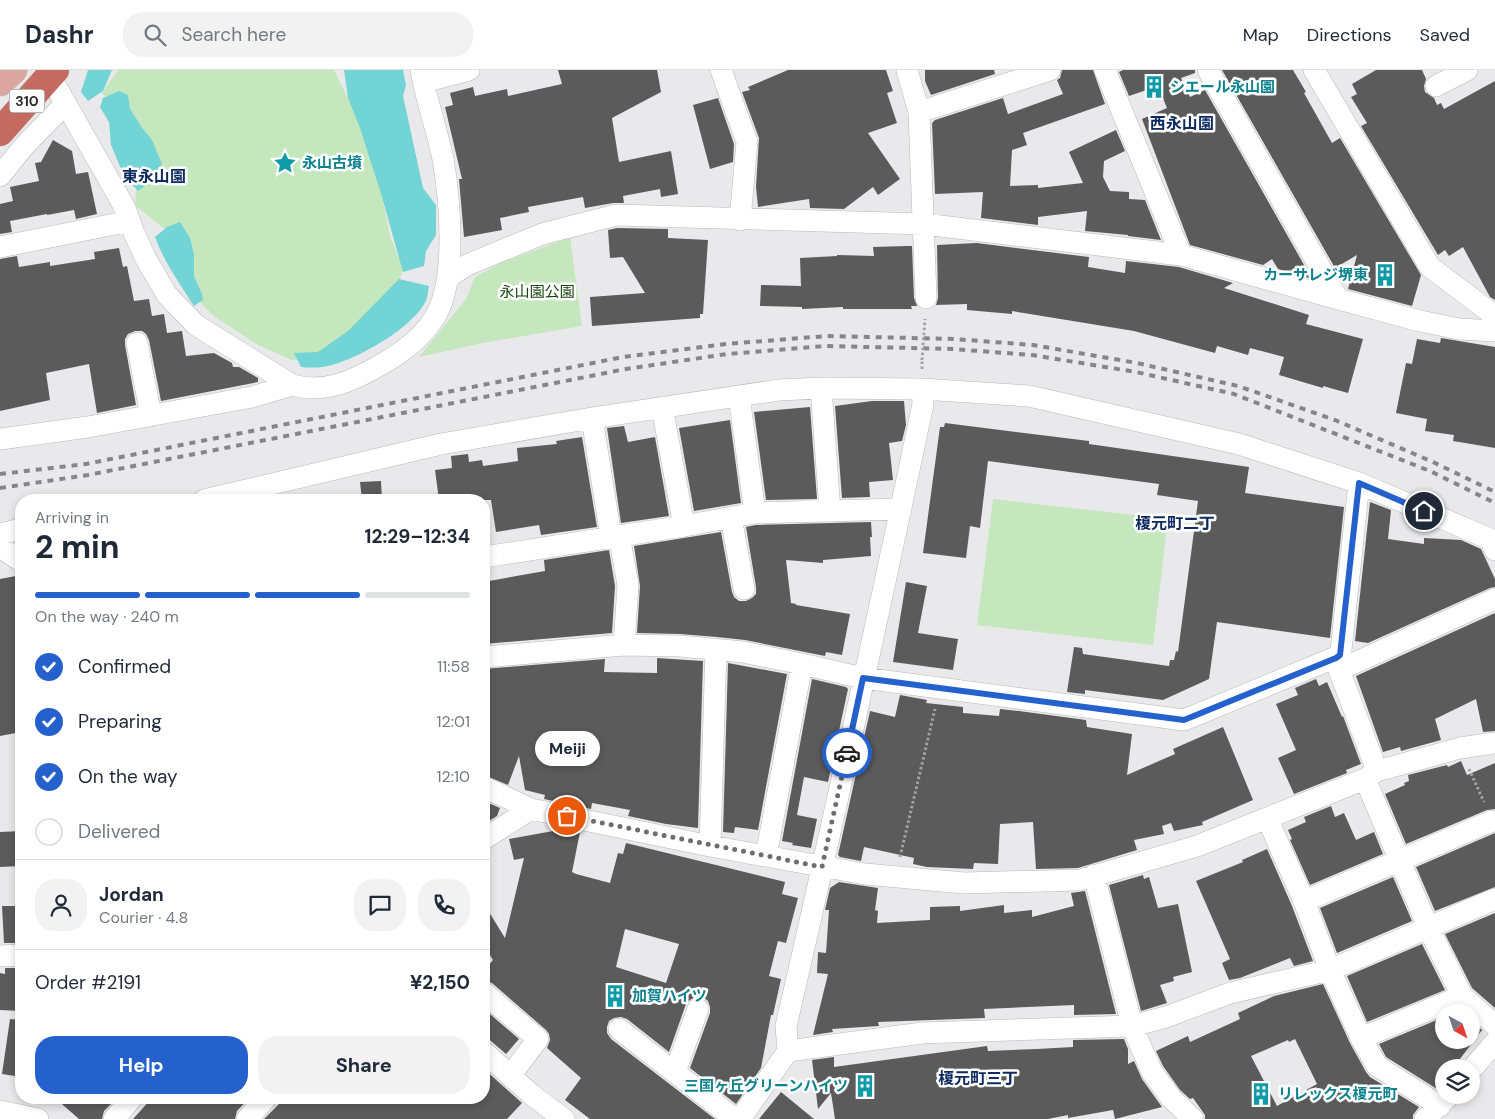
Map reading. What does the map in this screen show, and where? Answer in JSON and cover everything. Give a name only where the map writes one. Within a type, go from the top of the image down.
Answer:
[{"type":"highway","name":"310","points":[[0,132],[52,73]]},
{"type":"main road","points":[[0,82],[12,70]]},
{"type":"street","points":[[52,73],[66,103],[125,208],[146,259],[167,295],[196,325],[292,385],[317,388],[343,384],[368,373],[402,352],[433,320],[440,307],[447,278],[450,224],[442,159],[422,76],[469,70]]},
{"type":"street","points":[[721,70],[747,142],[740,220]]},
{"type":"street","points":[[907,70],[919,112],[926,309]]},
{"type":"street","points":[[919,112],[1050,70]]},
{"type":"street","points":[[1105,70],[1181,255]]},
{"type":"street","points":[[1208,70],[1338,299]]},
{"type":"street","points":[[1314,70],[1430,267],[1495,316]]},
{"type":"street","points":[[1436,86],[1466,70]]},
{"type":"street","points":[[0,176],[25,145],[66,103]]},
{"type":"street","points":[[447,278],[467,266],[542,234],[616,215],[924,224],[1181,255],[1338,299],[1459,329],[1495,331]]},
{"type":"street","points":[[0,247],[130,221]]},
{"type":"street","points":[[137,343],[151,416]]},
{"type":"street","points":[[0,439],[151,416],[252,397],[292,385]]},
{"type":"street","points":[[821,388],[830,510]]},
{"type":"street","points":[[259,494],[441,444],[592,418],[779,390],[821,388],[922,389],[1029,396],[1239,444],[1359,483],[1490,539],[1495,550]]},
{"type":"street","points":[[740,1119],[788,1051],[786,1026],[890,564],[923,404],[922,389]]},
{"type":"street","points":[[739,396],[755,512]]},
{"type":"street","points":[[662,408],[684,526]]},
{"type":"street","points":[[592,418],[615,536],[628,585],[624,645]]},
{"type":"street","points":[[1359,483],[1340,663],[1371,775],[1400,861],[1428,927],[1462,996],[1495,1025]]},
{"type":"street","points":[[490,556],[684,526],[755,512],[901,508]]},
{"type":"street","points":[[731,517],[744,589]]},
{"type":"street","points":[[0,534],[15,530]]},
{"type":"street","points":[[0,547],[15,557]]},
{"type":"street","points":[[490,656],[624,645],[716,649],[743,652],[863,678],[1184,720],[1340,663],[1495,599]]},
{"type":"street","points":[[710,846],[716,649]]},
{"type":"street","points":[[766,856],[802,664]]},
{"type":"street","points":[[490,790],[531,809],[710,846],[865,874],[964,883],[1080,880],[1197,846],[1371,775],[1460,748],[1495,743]]},
{"type":"street","points":[[490,835],[531,809]]},
{"type":"street","points":[[1267,818],[1304,901],[1330,970],[1361,1038],[1377,1066],[1439,1107]]},
{"type":"street","points":[[1304,901],[1492,821]]},
{"type":"street","points":[[1094,875],[1132,1026],[1152,1072],[1171,1098],[1193,1119]]},
{"type":"street","points":[[788,1051],[922,1033],[1132,1026],[1166,1018],[1230,993],[1330,970],[1495,899]]},
{"type":"street","points":[[0,956],[15,955]]},
{"type":"street","points":[[1361,1038],[1462,996]]},
{"type":"street","points":[[490,998],[538,1039],[510,1076]]},
{"type":"street","points":[[675,1072],[698,1009]]},
{"type":"street","points":[[619,1029],[735,1119]]},
{"type":"street","points":[[1480,1060],[1495,1042]]},
{"type":"street","points":[[490,1058],[532,1095],[564,1119]]},
{"type":"street","points":[[114,1119],[127,1104]]},
{"type":"street","points":[[247,1119],[261,1104]]},
{"type":"street","points":[[0,1110],[38,1119]]},
{"type":"path","points":[[922,360],[926,309]]},
{"type":"path","points":[[896,876],[940,689]]},
{"type":"path","points":[[1460,748],[1492,821]]},
{"type":"green space","points":[[118,70],[334,70],[357,117],[380,184],[390,236],[403,268],[392,309],[340,356],[292,360],[258,345],[215,317],[187,289],[168,232],[135,205],[137,175],[120,112],[102,93]]},
{"type":"green space","name":"永山園公園","points":[[570,237],[582,326],[483,343],[419,357],[466,299],[475,277],[501,263]]},
{"type":"green space","points":[[993,499],[1168,519],[1153,645],[977,625]]},
{"type":"water","points":[[88,70],[112,70],[103,91],[88,101],[81,92]]},
{"type":"water","points":[[344,70],[403,70],[406,85],[403,96],[423,188],[436,205],[436,235],[426,251],[424,266],[403,272],[382,197],[360,128],[348,98]]},
{"type":"water","points":[[119,91],[128,95],[130,109],[152,140],[162,164],[145,186],[138,191],[124,176],[111,145],[109,122],[100,107],[103,98]]},
{"type":"water","points":[[180,222],[190,238],[194,254],[194,276],[203,300],[194,306],[168,264],[155,237],[167,227]]},
{"type":"water","points":[[399,279],[429,286],[426,301],[419,311],[398,331],[371,348],[344,361],[324,367],[301,367],[294,353],[318,352],[348,331]]},
{"type":"building","points":[[558,70],[657,70],[661,92],[612,118],[619,162],[671,151],[678,194],[661,197],[660,189],[623,196],[624,203],[585,208],[583,197],[528,207],[529,212],[500,218],[502,230],[464,237],[459,179],[462,179],[445,107],[453,105],[450,93],[473,87],[475,96],[507,89],[508,96],[562,84]]},
{"type":"building","points":[[788,70],[886,70],[893,91],[887,93],[897,123],[868,133],[900,179],[878,195],[873,187],[844,209],[810,208],[809,199],[758,207],[756,187],[759,138],[742,92],[750,90],[748,87]]},
{"type":"building","points":[[925,70],[994,70],[995,74],[931,95],[925,81]]},
{"type":"building","points":[[1062,70],[1093,70],[1105,104],[1023,133],[1027,145],[1012,150],[1010,186],[1038,185],[1038,188],[1083,183],[1069,152],[1116,130],[1125,151],[1104,161],[1103,177],[1110,191],[1129,192],[1129,199],[1145,200],[1161,240],[1085,231],[1087,211],[1038,217],[1038,225],[981,218],[983,192],[935,194],[932,123],[935,120],[1003,98],[1008,114],[1063,94],[1057,80],[1060,78]]},
{"type":"building","points":[[1123,70],[1195,70],[1195,73],[1181,78],[1190,97],[1205,90],[1312,279],[1278,269],[1272,259],[1263,265],[1190,245],[1142,119],[1167,108],[1158,86],[1129,96],[1119,72]]},
{"type":"building","points":[[1222,70],[1293,70],[1332,143],[1340,138],[1421,275],[1412,306],[1348,289],[1357,255],[1335,268]]},
{"type":"building","points":[[1376,70],[1422,70],[1426,79],[1425,92],[1434,98],[1437,105],[1441,103],[1444,109],[1495,81],[1495,300],[1490,297],[1463,247],[1449,256],[1445,250],[1438,255],[1361,126],[1367,123],[1351,97],[1357,94],[1352,84]]},
{"type":"building","points":[[718,98],[734,144],[733,162],[710,169],[693,105]]},
{"type":"building","points":[[53,140],[72,151],[76,174],[88,172],[97,214],[76,219],[74,210],[10,221],[12,232],[0,234],[0,204],[13,201],[10,187],[39,181],[35,163],[41,162]]},
{"type":"building","points":[[617,228],[668,229],[668,238],[708,240],[703,314],[700,314],[700,318],[592,326],[590,297],[645,293],[623,257],[610,258],[608,230]]},
{"type":"building","points":[[977,243],[1089,257],[1088,267],[1125,273],[1126,261],[1179,267],[1233,283],[1224,288],[1309,315],[1306,324],[1363,339],[1348,393],[1279,375],[1284,357],[1250,348],[1248,355],[1217,346],[1215,353],[1134,331],[1012,311],[1012,314],[967,310],[967,304],[936,305],[938,298],[937,245]]},
{"type":"building","points":[[912,246],[914,298],[917,306],[911,306],[912,309],[843,309],[843,307],[802,309],[802,307],[760,306],[761,285],[801,286],[800,258],[837,255],[874,256],[873,247]]},
{"type":"building","points":[[119,248],[123,267],[127,266],[134,301],[149,299],[152,316],[164,314],[167,333],[182,331],[186,356],[214,353],[232,363],[233,367],[239,367],[258,378],[258,382],[161,401],[149,340],[142,331],[135,331],[128,334],[125,339],[125,345],[136,405],[97,413],[89,364],[46,373],[50,400],[0,411],[0,259],[17,256],[19,267],[50,262],[50,266],[95,259],[94,252]]},
{"type":"building","points":[[1441,338],[1495,347],[1495,448],[1453,441],[1454,435],[1425,431],[1427,419],[1396,413],[1406,363],[1412,364],[1417,339],[1440,343]]},
{"type":"building","points":[[872,401],[904,401],[906,425],[902,441],[889,443],[893,480],[869,482],[870,497],[842,498],[835,406]]},
{"type":"building","points":[[810,407],[817,499],[766,500],[754,412]]},
{"type":"building","points":[[730,420],[741,503],[694,511],[679,428]]},
{"type":"building","points":[[945,423],[1089,441],[1089,444],[1249,467],[1245,493],[1344,507],[1330,638],[1217,622],[1209,679],[1163,700],[1085,690],[1085,694],[1067,692],[1074,647],[1082,648],[1083,654],[1169,666],[1170,660],[1174,660],[1176,651],[1178,652],[1198,501],[1157,495],[1159,484],[988,461],[980,528],[970,526],[966,558],[923,553],[940,427],[944,427]]},
{"type":"building","points":[[624,426],[628,442],[655,437],[669,516],[621,523],[607,428]]},
{"type":"building","points":[[582,437],[597,527],[541,535],[539,525],[496,532],[490,494],[438,494],[435,470],[452,468],[451,456],[468,454],[469,462],[482,460],[483,466],[518,461],[517,448],[557,444],[556,441]]},
{"type":"building","points":[[381,481],[382,494],[361,494],[360,482]]},
{"type":"building","points":[[1370,502],[1391,510],[1388,539],[1424,544],[1424,538],[1461,540],[1481,549],[1495,579],[1495,587],[1368,643],[1355,641]]},
{"type":"building","points":[[871,522],[871,556],[823,560],[823,563],[786,560],[791,603],[850,614],[842,655],[826,652],[825,656],[745,640],[680,634],[637,633],[640,586],[634,546],[721,532],[732,592],[739,601],[746,601],[756,594],[756,587],[746,527],[756,525]]},
{"type":"building","points":[[609,550],[615,586],[612,633],[490,643],[490,581],[545,571],[544,560]]},
{"type":"building","points":[[15,576],[15,733],[0,736],[0,579]]},
{"type":"building","points":[[906,582],[927,586],[918,633],[958,639],[953,670],[893,662]]},
{"type":"building","points":[[1495,613],[1495,731],[1483,732],[1476,699],[1435,719],[1441,740],[1401,751],[1400,747],[1383,752],[1356,676]]},
{"type":"building","points":[[657,658],[703,661],[698,828],[628,816],[630,810],[592,803],[591,809],[544,799],[545,795],[525,790],[519,756],[508,785],[490,778],[490,669],[605,659],[604,672],[657,673]]},
{"type":"building","points":[[728,663],[787,674],[758,830],[735,827],[734,833],[723,832]]},
{"type":"building","points":[[812,679],[848,689],[828,782],[804,777],[797,815],[817,819],[811,848],[792,845],[793,843],[782,841]]},
{"type":"building","points":[[1316,679],[1319,686],[1327,682],[1343,716],[1361,764],[1346,770],[1347,773],[1294,794],[1278,758],[1296,750],[1276,704],[1298,695],[1295,688]]},
{"type":"building","points":[[900,695],[927,700],[926,703],[963,707],[963,713],[999,716],[1000,709],[1019,711],[1086,720],[1087,727],[1132,734],[1127,775],[1175,754],[1173,749],[1223,727],[1253,800],[1202,822],[1203,825],[1174,831],[1171,823],[1162,826],[1164,834],[1134,840],[1137,850],[1078,868],[1036,869],[1033,822],[1000,824],[998,864],[974,863],[973,869],[927,867],[913,864],[914,858],[864,847],[861,861],[840,857],[838,855],[870,711],[895,717]]},
{"type":"building","points":[[1461,761],[1467,775],[1495,763],[1495,809],[1487,810],[1406,844],[1385,794],[1405,785],[1404,783],[1409,781],[1408,775],[1447,765],[1448,767]]},
{"type":"building","points":[[490,804],[500,808],[497,816],[490,820]]},
{"type":"building","points":[[1331,806],[1335,817],[1344,813],[1356,840],[1374,832],[1383,854],[1310,885],[1290,840],[1292,839],[1288,830],[1306,822],[1304,817]]},
{"type":"building","points":[[564,829],[580,832],[572,872],[610,883],[618,853],[623,854],[626,843],[785,882],[782,894],[798,898],[786,943],[778,941],[769,976],[781,979],[773,1015],[771,1015],[761,1068],[736,1104],[690,1068],[710,1013],[708,1001],[703,997],[695,997],[686,1004],[669,1052],[627,1019],[621,1017],[609,1021],[607,1033],[611,1039],[715,1119],[590,1119],[565,1100],[581,1078],[547,1048],[550,1040],[546,1030],[490,982],[490,964],[493,960],[490,955],[490,914],[505,938],[524,858],[514,860],[509,839]],"holes":[[[625,929],[679,944],[666,983],[616,967]]]},
{"type":"building","points":[[15,831],[15,866],[0,867],[0,832]]},
{"type":"building","points":[[1495,833],[1495,887],[1435,911],[1416,867]]},
{"type":"building","points":[[1267,849],[1313,961],[1294,966],[1290,958],[1240,978],[1229,980],[1222,963],[1230,959],[1196,881],[1243,862],[1242,860]]},
{"type":"building","points":[[1143,875],[1144,879],[1149,877],[1158,908],[1178,904],[1192,972],[1173,977],[1174,981],[1160,985],[1167,1003],[1141,1011],[1109,885]]},
{"type":"building","points":[[1393,877],[1412,921],[1337,953],[1320,908]]},
{"type":"building","points":[[839,882],[878,888],[875,910],[878,911],[877,923],[930,920],[930,907],[960,906],[960,911],[1004,905],[1004,913],[1032,910],[1032,917],[1074,906],[1071,893],[1085,891],[1116,1014],[1074,1015],[1074,1005],[984,1009],[985,1018],[878,1022],[879,1026],[832,1029],[833,1032],[813,1035],[828,974],[817,973],[818,952],[826,953],[829,910],[825,910],[830,888]]},
{"type":"building","points":[[2,906],[15,906],[15,943],[4,943]]},
{"type":"building","points":[[1495,913],[1495,1008],[1472,988],[1445,934]]},
{"type":"building","points":[[1422,944],[1445,990],[1367,1022],[1347,976]]},
{"type":"building","points":[[5,968],[15,968],[15,1011],[0,1010],[0,973],[5,974]]},
{"type":"building","points":[[1323,984],[1350,1043],[1366,1072],[1370,1077],[1419,1107],[1413,1115],[1413,1119],[1205,1119],[1205,1115],[1193,1098],[1190,1099],[1180,1090],[1163,1066],[1156,1051],[1188,1036],[1190,1042],[1240,1019],[1238,1013],[1274,996]],"holes":[[[1295,1039],[1317,1084],[1277,1106],[1251,1056],[1288,1040],[1289,1042]]]},
{"type":"building","points":[[490,1014],[519,1039],[506,1054],[490,1040]]},
{"type":"building","points":[[10,1019],[15,1019],[15,1076],[2,1074]]},
{"type":"building","points":[[1435,1021],[1435,1049],[1468,1049],[1460,1059],[1435,1059],[1435,1088],[1386,1057],[1379,1044]]},
{"type":"building","points":[[1124,1039],[1128,1049],[1128,1064],[1134,1061],[1142,1079],[1162,1107],[1115,1119],[1113,1110],[1068,1118],[1068,1115],[1048,1119],[835,1119],[831,1093],[818,1109],[812,1060],[834,1057],[834,1067],[987,1046],[988,1051],[1037,1049],[1073,1047],[1073,1040]]},
{"type":"building","points":[[490,1074],[522,1103],[507,1119],[264,1119],[279,1104],[490,1104]]},
{"type":"building","points":[[781,1092],[814,1119],[759,1119]]},
{"type":"building","points":[[62,1104],[111,1104],[104,1111],[102,1119],[79,1119]]},
{"type":"building","points":[[147,1104],[243,1104],[237,1111],[235,1119],[133,1119]]},
{"type":"railway","points":[[0,474],[86,464],[623,357],[726,344],[827,336],[954,339],[1033,345],[1137,363],[1238,386],[1335,420],[1433,462],[1495,492]]},
{"type":"railway","points":[[0,488],[88,475],[626,369],[727,354],[826,346],[953,349],[1032,355],[1136,372],[1234,394],[1430,471],[1495,503]]},
{"type":"way so far","points":[[567,816],[822,867],[847,753]]},
{"type":"place","name":"シエール永山園","points":[[1154,87]]},
{"type":"place","name":"永山古墳","points":[[285,163]]},
{"type":"place","name":"カーサレジ堺東","points":[[1385,275]]},
{"type":"place","name":"Meiji","points":[[567,816]]},
{"type":"place","name":"加賀ハイツ","points":[[615,996]]},
{"type":"place","name":"三国ヶ丘グリーンハイツ","points":[[865,1086]]},
{"type":"place","name":"リレックス榎元町","points":[[1261,1094]]},
{"type":"district","name":"西永山園","points":[[1182,123]]},
{"type":"district","name":"東永山園","points":[[154,176]]},
{"type":"district","name":"榎元町二丁","points":[[1175,523]]},
{"type":"district","name":"榎元町三丁","points":[[978,1078]]},
{"type":"route","points":[[847,753],[863,678],[1050,704],[1184,720],[1336,658],[1340,655],[1359,483],[1424,511]]}]
